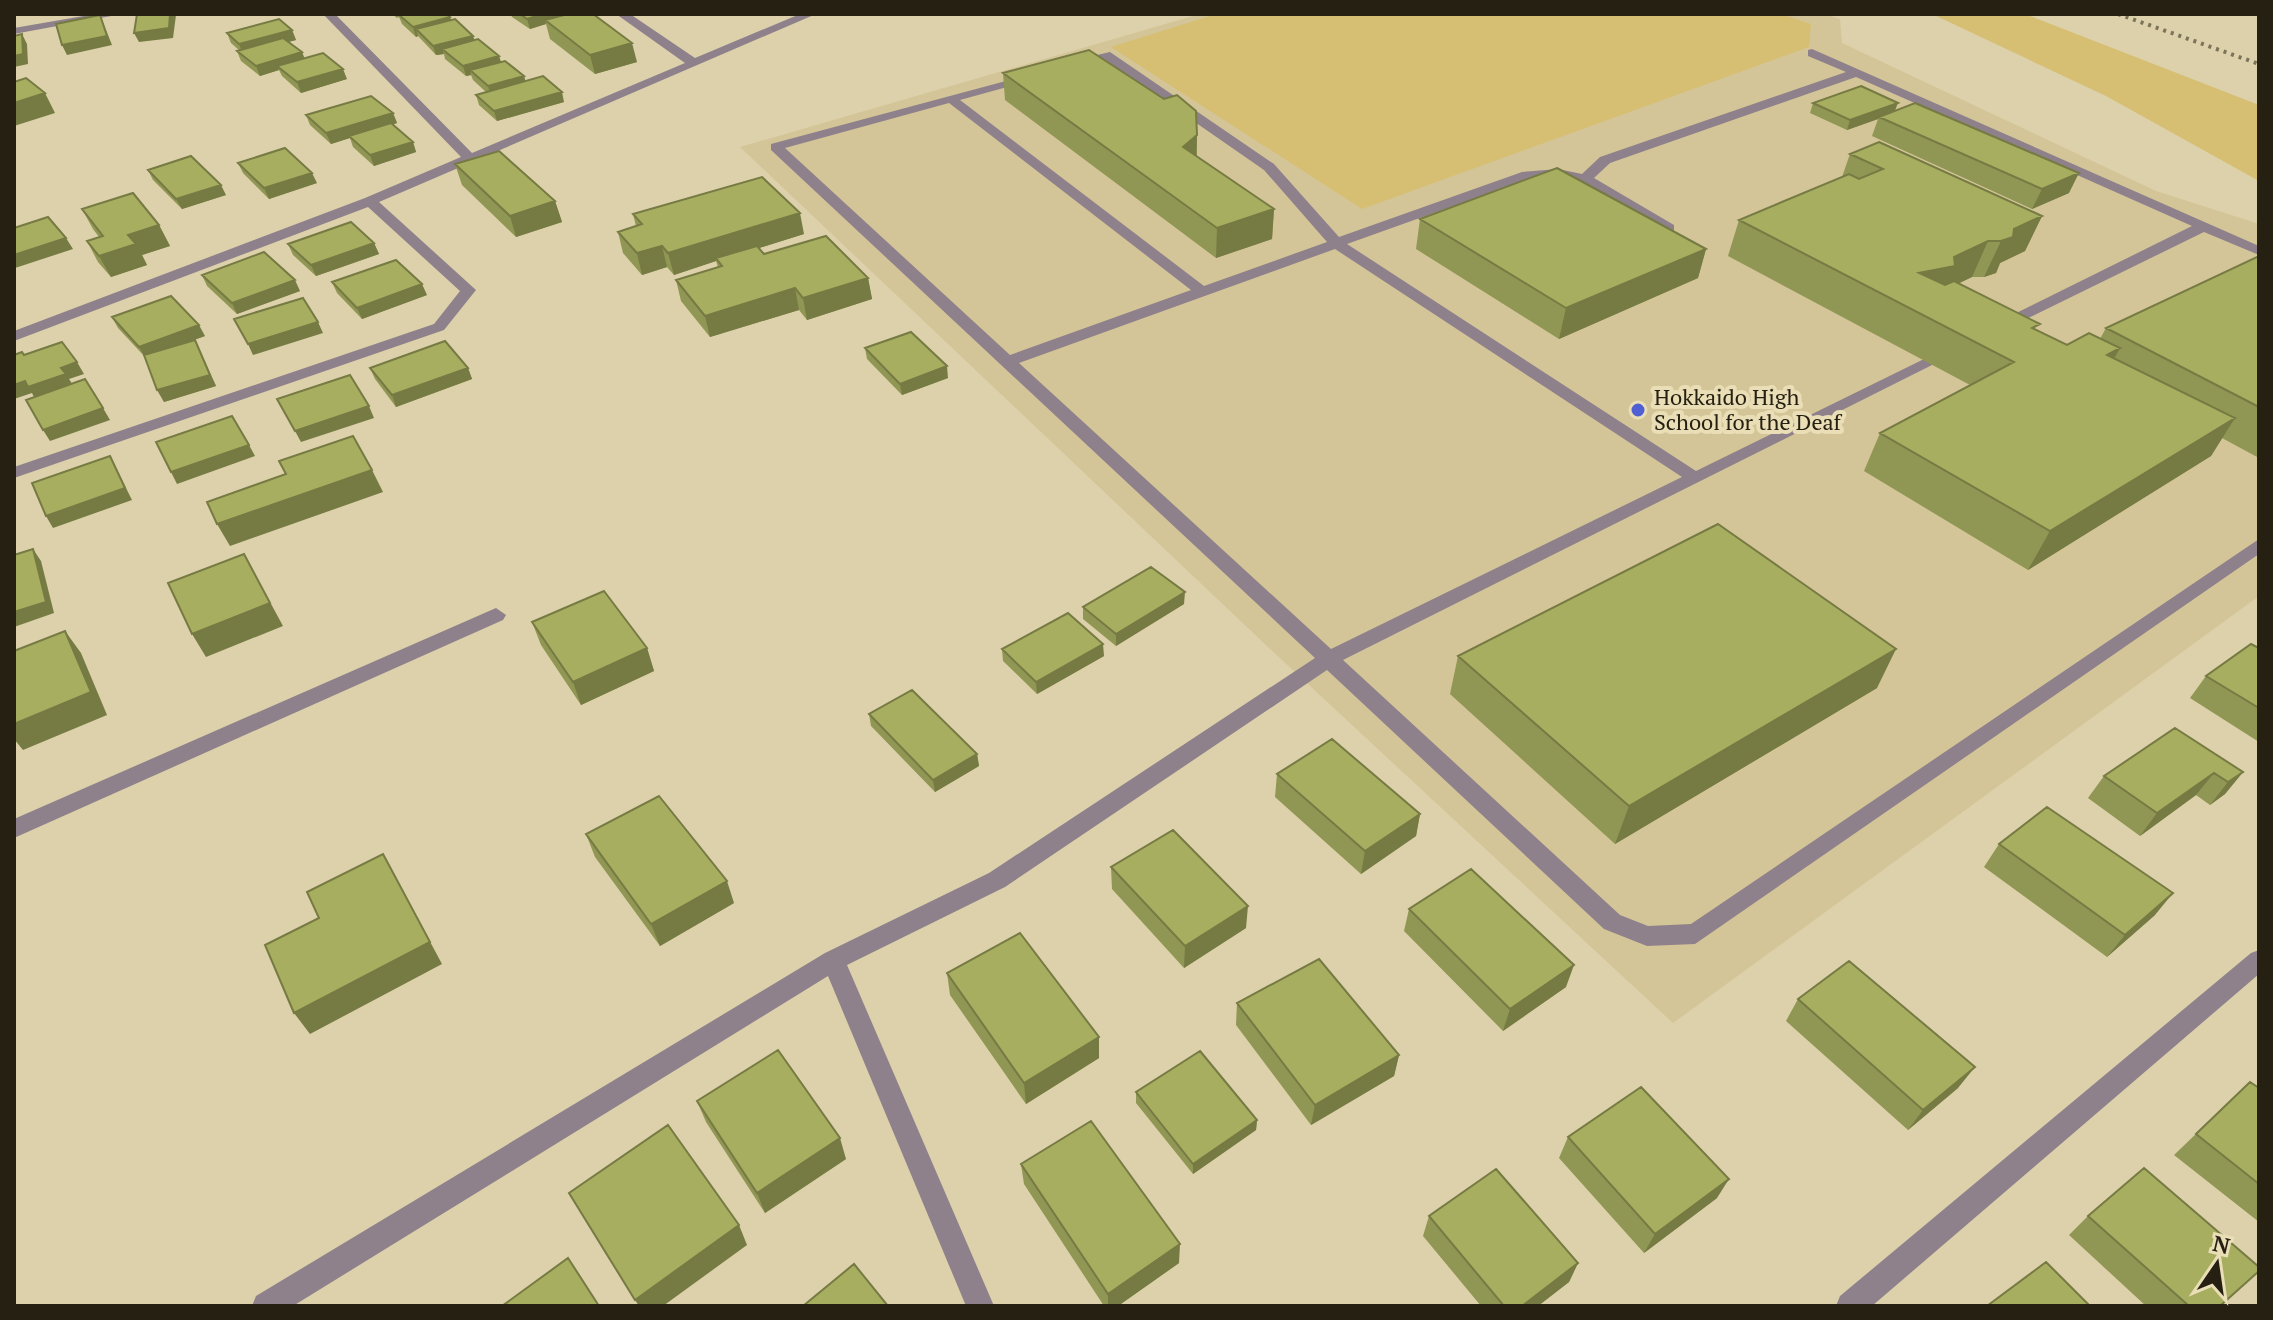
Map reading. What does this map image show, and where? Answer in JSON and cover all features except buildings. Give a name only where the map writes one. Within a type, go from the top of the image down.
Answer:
[{"type":"street","points":[[14,31],[116,14]]},
{"type":"street","points":[[329,14],[469,158]]},
{"type":"street","points":[[622,14],[694,63]]},
{"type":"street","points":[[14,336],[370,201],[810,14]]},
{"type":"street","points":[[1812,53],[2259,251]]},
{"type":"street","points":[[1695,478],[1337,244],[1269,167],[1106,55],[776,147],[1612,922],[1647,936],[1695,934],[2259,545]]},
{"type":"street","points":[[1585,179],[1605,160],[1856,73]]},
{"type":"street","points":[[950,98],[1201,291]]},
{"type":"street","points":[[1008,361],[1527,175],[1558,173],[1585,179],[1669,228]]},
{"type":"street","points":[[14,473],[439,327],[468,290],[370,201]]},
{"type":"street","points":[[1978,338],[2202,227]]},
{"type":"street","points":[[266,1306],[833,960],[997,880],[1330,658],[1928,363]]},
{"type":"street","points":[[14,829],[496,615]]},
{"type":"street","points":[[833,960],[980,1306]]},
{"type":"street","points":[[1850,1306],[2259,960]]},
{"type":"shaded area","name":"Hokkaido High School for the Deaf","points":[[1200,14],[1824,14],[1840,19],[1842,43],[2156,191],[2259,224],[2259,596],[1673,1023],[1268,647],[740,147]]},
{"type":"shaded area","points":[[1216,14],[1781,14],[1811,24],[1809,47],[1362,209],[1111,47]]},
{"type":"shaded area","points":[[1932,14],[2025,14],[2259,105],[2259,181],[2106,96]]},
{"type":"railway","points":[[2118,14],[2259,64]]},
{"type":"place","name":"Hokkaido High School for the Deaf","points":[[1638,410]]}]
